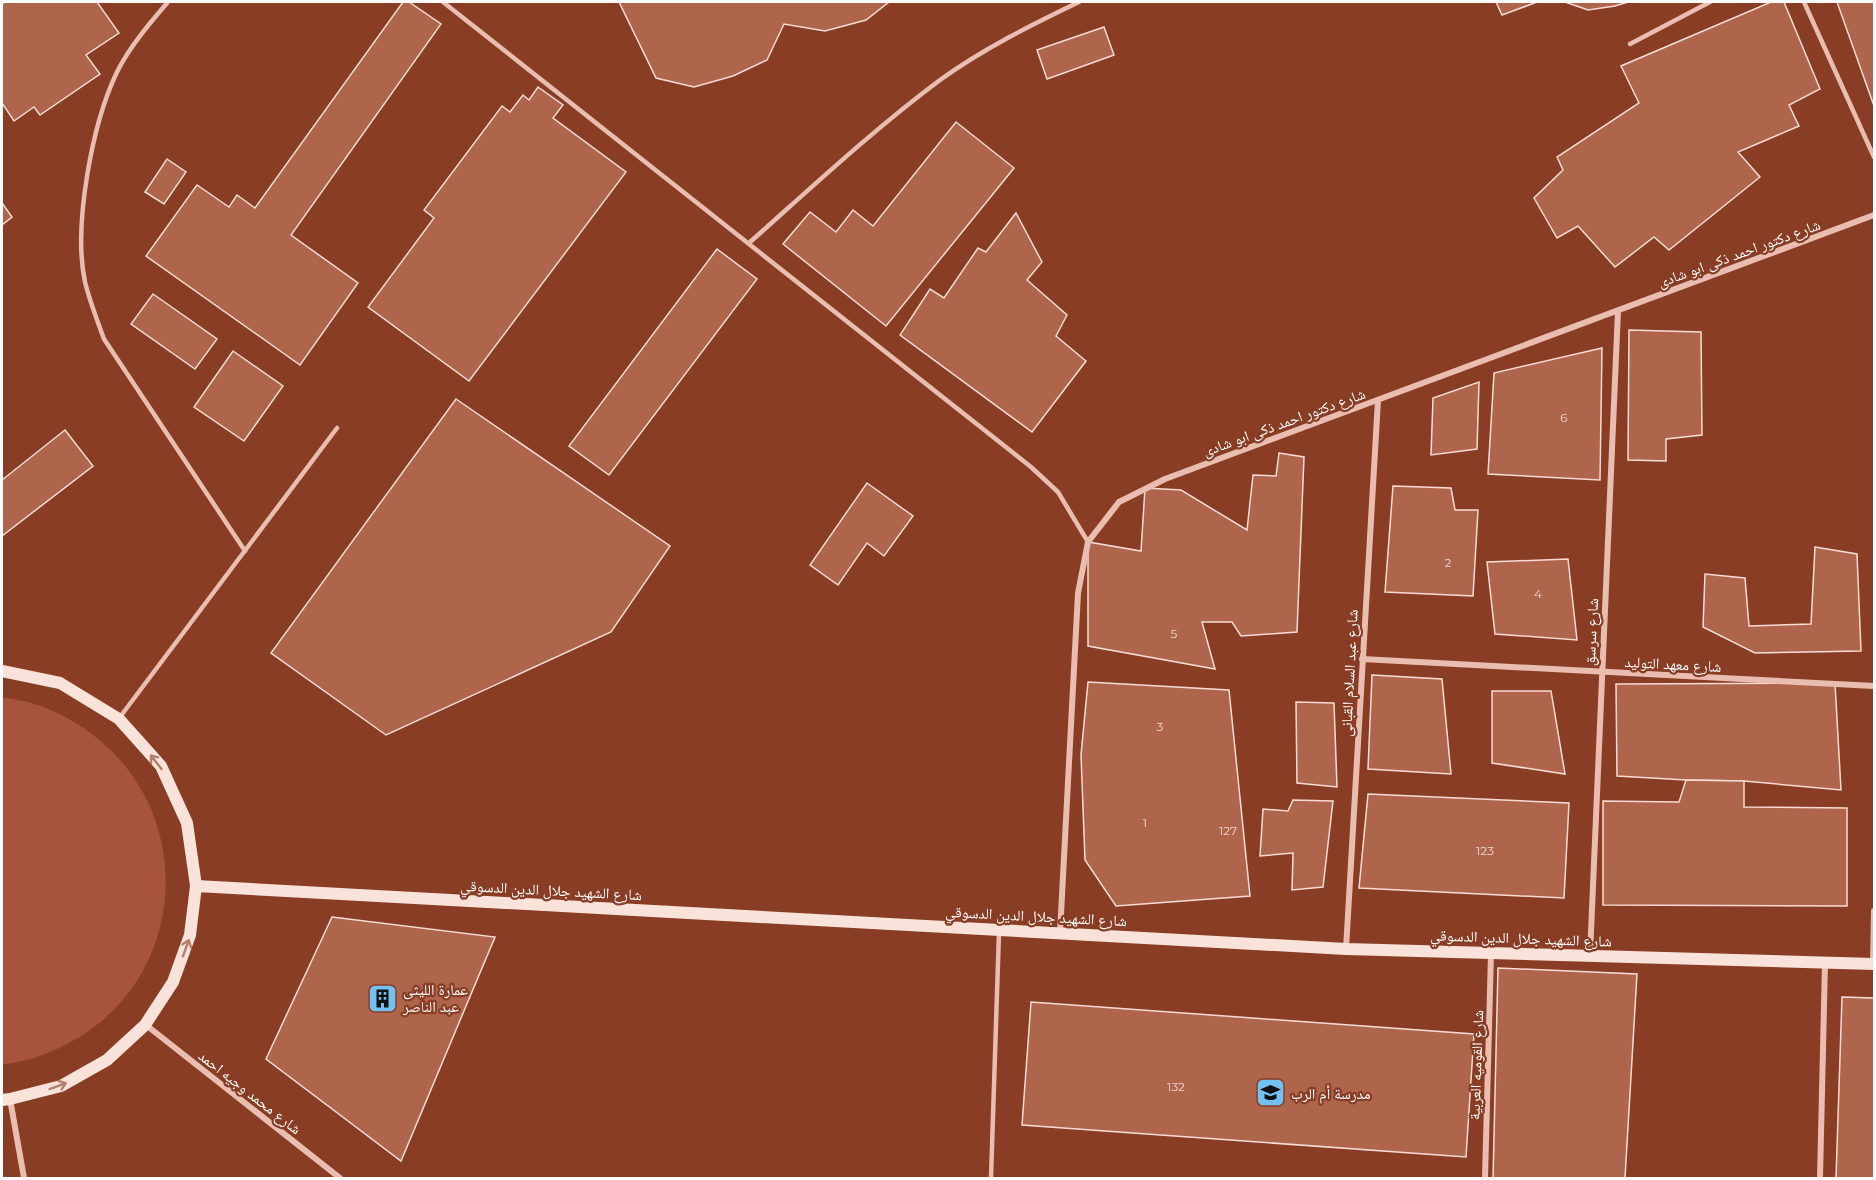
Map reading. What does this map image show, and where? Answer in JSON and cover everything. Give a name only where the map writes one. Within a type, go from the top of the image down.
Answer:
[{"type":"main road","points":[[2,671],[60,684],[119,719],[160,766],[187,823],[196,886],[190,935],[173,982],[145,1024],[107,1060],[61,1086],[6,1099]]},
{"type":"main road","name":"شارع الشهيد جلال الدين الدسوقي","points":[[196,886],[1346,949],[1874,964]]},
{"type":"street","name":"شارع دكتور احمد ذكى ابو شادى","points":[[1060,933],[1077,593],[1088,543],[1119,501],[1165,478],[1875,215]]},
{"type":"street","name":"شارع سرسق","points":[[1590,955],[1618,311]]},
{"type":"street","name":"شارع عبد السلام القبانى","points":[[1346,949],[1378,400]]},
{"type":"street","name":"شارع معهد التوليد","points":[[1362,659],[1875,686]]},
{"type":"street","points":[[1874,964],[1875,911]]},
{"type":"street","name":"شارع القوميه العربية","points":[[1485,1179],[1491,952]]},
{"type":"street","points":[[1820,1179],[1825,963]]},
{"type":"street","name":"شارع محمد وجيه احمد","points":[[145,1024],[340,1179]]},
{"type":"street","points":[[6,1099],[24,1179]]},
{"type":"lane","points":[[168,2],[117,71],[99,120],[87,179],[81,229],[85,280],[92,308],[104,339],[245,551]]},
{"type":"lane","points":[[443,2],[1031,466],[1058,492],[1088,543]]},
{"type":"lane","points":[[749,243],[886,122],[942,79],[1018,32],[1079,2]]},
{"type":"lane","points":[[1630,44],[1710,2]]},
{"type":"lane","points":[[1804,2],[1875,158]]},
{"type":"lane","points":[[119,719],[337,428]]},
{"type":"lane","points":[[991,1179],[999,929]]},
{"type":"shaded area","points":[[2,698],[25,701],[69,719],[89,732],[124,764],[148,802],[162,844],[166,888],[159,931],[142,972],[115,1008],[78,1038],[60,1047],[31,1059],[2,1064]]},
{"type":"building","points":[[5,2],[97,2],[119,33],[86,55],[100,74],[40,115],[34,107],[14,121],[2,103],[2,4]]},
{"type":"building","points":[[403,2],[409,2],[441,24],[291,235],[358,283],[300,365],[146,256],[197,185],[229,207],[237,195],[255,208]]},
{"type":"building","points":[[619,2],[889,2],[866,20],[825,31],[784,24],[767,60],[733,76],[694,87],[656,78]]},
{"type":"building","points":[[1496,2],[1537,2],[1502,15]]},
{"type":"building","points":[[1565,2],[1628,2],[1588,10]]},
{"type":"building","points":[[1771,2],[1784,2],[1820,89],[1789,105],[1799,126],[1738,152],[1760,177],[1669,250],[1654,237],[1615,267],[1578,226],[1557,238],[1534,198],[1563,170],[1557,157],[1639,103],[1621,66]]},
{"type":"building","points":[[1837,2],[1874,2],[1874,106]]},
{"type":"building","points":[[1104,27],[1114,55],[1047,79],[1037,50]]},
{"type":"building","points":[[538,87],[563,105],[553,118],[626,172],[469,381],[368,307],[434,218],[424,210],[502,106],[510,112],[523,95],[529,100]]},
{"type":"building","points":[[956,122],[1014,168],[886,326],[783,244],[810,212],[836,232],[853,210],[873,226]]},
{"type":"building","points":[[167,159],[186,172],[164,204],[145,192]]},
{"type":"building","points":[[2,203],[12,217],[2,225]]},
{"type":"building","points":[[1016,213],[1042,262],[1027,280],[1067,315],[1056,336],[1086,361],[1032,432],[900,335],[930,289],[944,298],[978,248],[986,252]]},
{"type":"building","points":[[717,249],[757,279],[609,475],[569,446]]},
{"type":"building","points":[[153,294],[217,339],[195,369],[131,324]]},
{"type":"building","points":[[1629,330],[1701,332],[1702,435],[1666,439],[1666,461],[1628,460]]},
{"type":"building","points":[[1602,348],[1600,480],[1488,474],[1494,373]]},
{"type":"building","points":[[233,351],[283,386],[244,441],[194,407]]},
{"type":"building","points":[[1479,382],[1477,449],[1431,455],[1433,398]]},
{"type":"building","points":[[456,399],[670,546],[611,632],[386,735],[271,653]]},
{"type":"building","points":[[65,430],[93,466],[2,536],[2,480]]},
{"type":"building","points":[[1279,453],[1304,457],[1297,632],[1241,636],[1232,622],[1202,622],[1215,669],[1088,646],[1088,542],[1141,551],[1145,488],[1181,490],[1247,530],[1253,475],[1276,476]]},
{"type":"building","points":[[867,483],[913,516],[884,556],[867,543],[838,585],[810,565]]},
{"type":"building","points":[[1393,486],[1451,488],[1455,510],[1478,510],[1473,596],[1385,592]]},
{"type":"building","points":[[1815,547],[1857,554],[1861,651],[1755,653],[1703,627],[1705,574],[1745,578],[1749,626],[1811,624]]},
{"type":"building","points":[[1568,559],[1577,640],[1495,634],[1487,562]]},
{"type":"building","points":[[1372,675],[1442,679],[1451,774],[1368,769]]},
{"type":"building","points":[[1088,682],[1229,690],[1250,896],[1116,906],[1085,860],[1081,755]]},
{"type":"building","points":[[1835,683],[1841,790],[1744,781],[1617,776],[1616,684]]},
{"type":"building","points":[[1492,691],[1551,691],[1565,774],[1492,763]]},
{"type":"building","points":[[1296,702],[1334,703],[1337,787],[1297,783]]},
{"type":"building","points":[[1686,780],[1744,781],[1744,807],[1847,808],[1847,906],[1603,905],[1603,801],[1679,802]]},
{"type":"building","points":[[1368,794],[1569,803],[1564,898],[1359,888]]},
{"type":"building","points":[[1293,800],[1333,801],[1323,887],[1292,890],[1293,853],[1260,856],[1263,809],[1288,811]]},
{"type":"building","name":"عمارة الليثى عبد الناصر","points":[[332,917],[495,937],[401,1161],[266,1059]]},
{"type":"building","points":[[1498,968],[1637,974],[1625,1178],[1493,1178]]},
{"type":"building","points":[[1842,997],[1874,998],[1874,1178],[1836,1178]]},
{"type":"building","points":[[1031,1002],[1474,1034],[1466,1157],[1022,1125]]},
{"type":"place","name":"عمارة الليثى عبد الناصر","points":[[382,998]]},
{"type":"place","name":"مدرسة أم الرب","points":[[1270,1093]]}]
